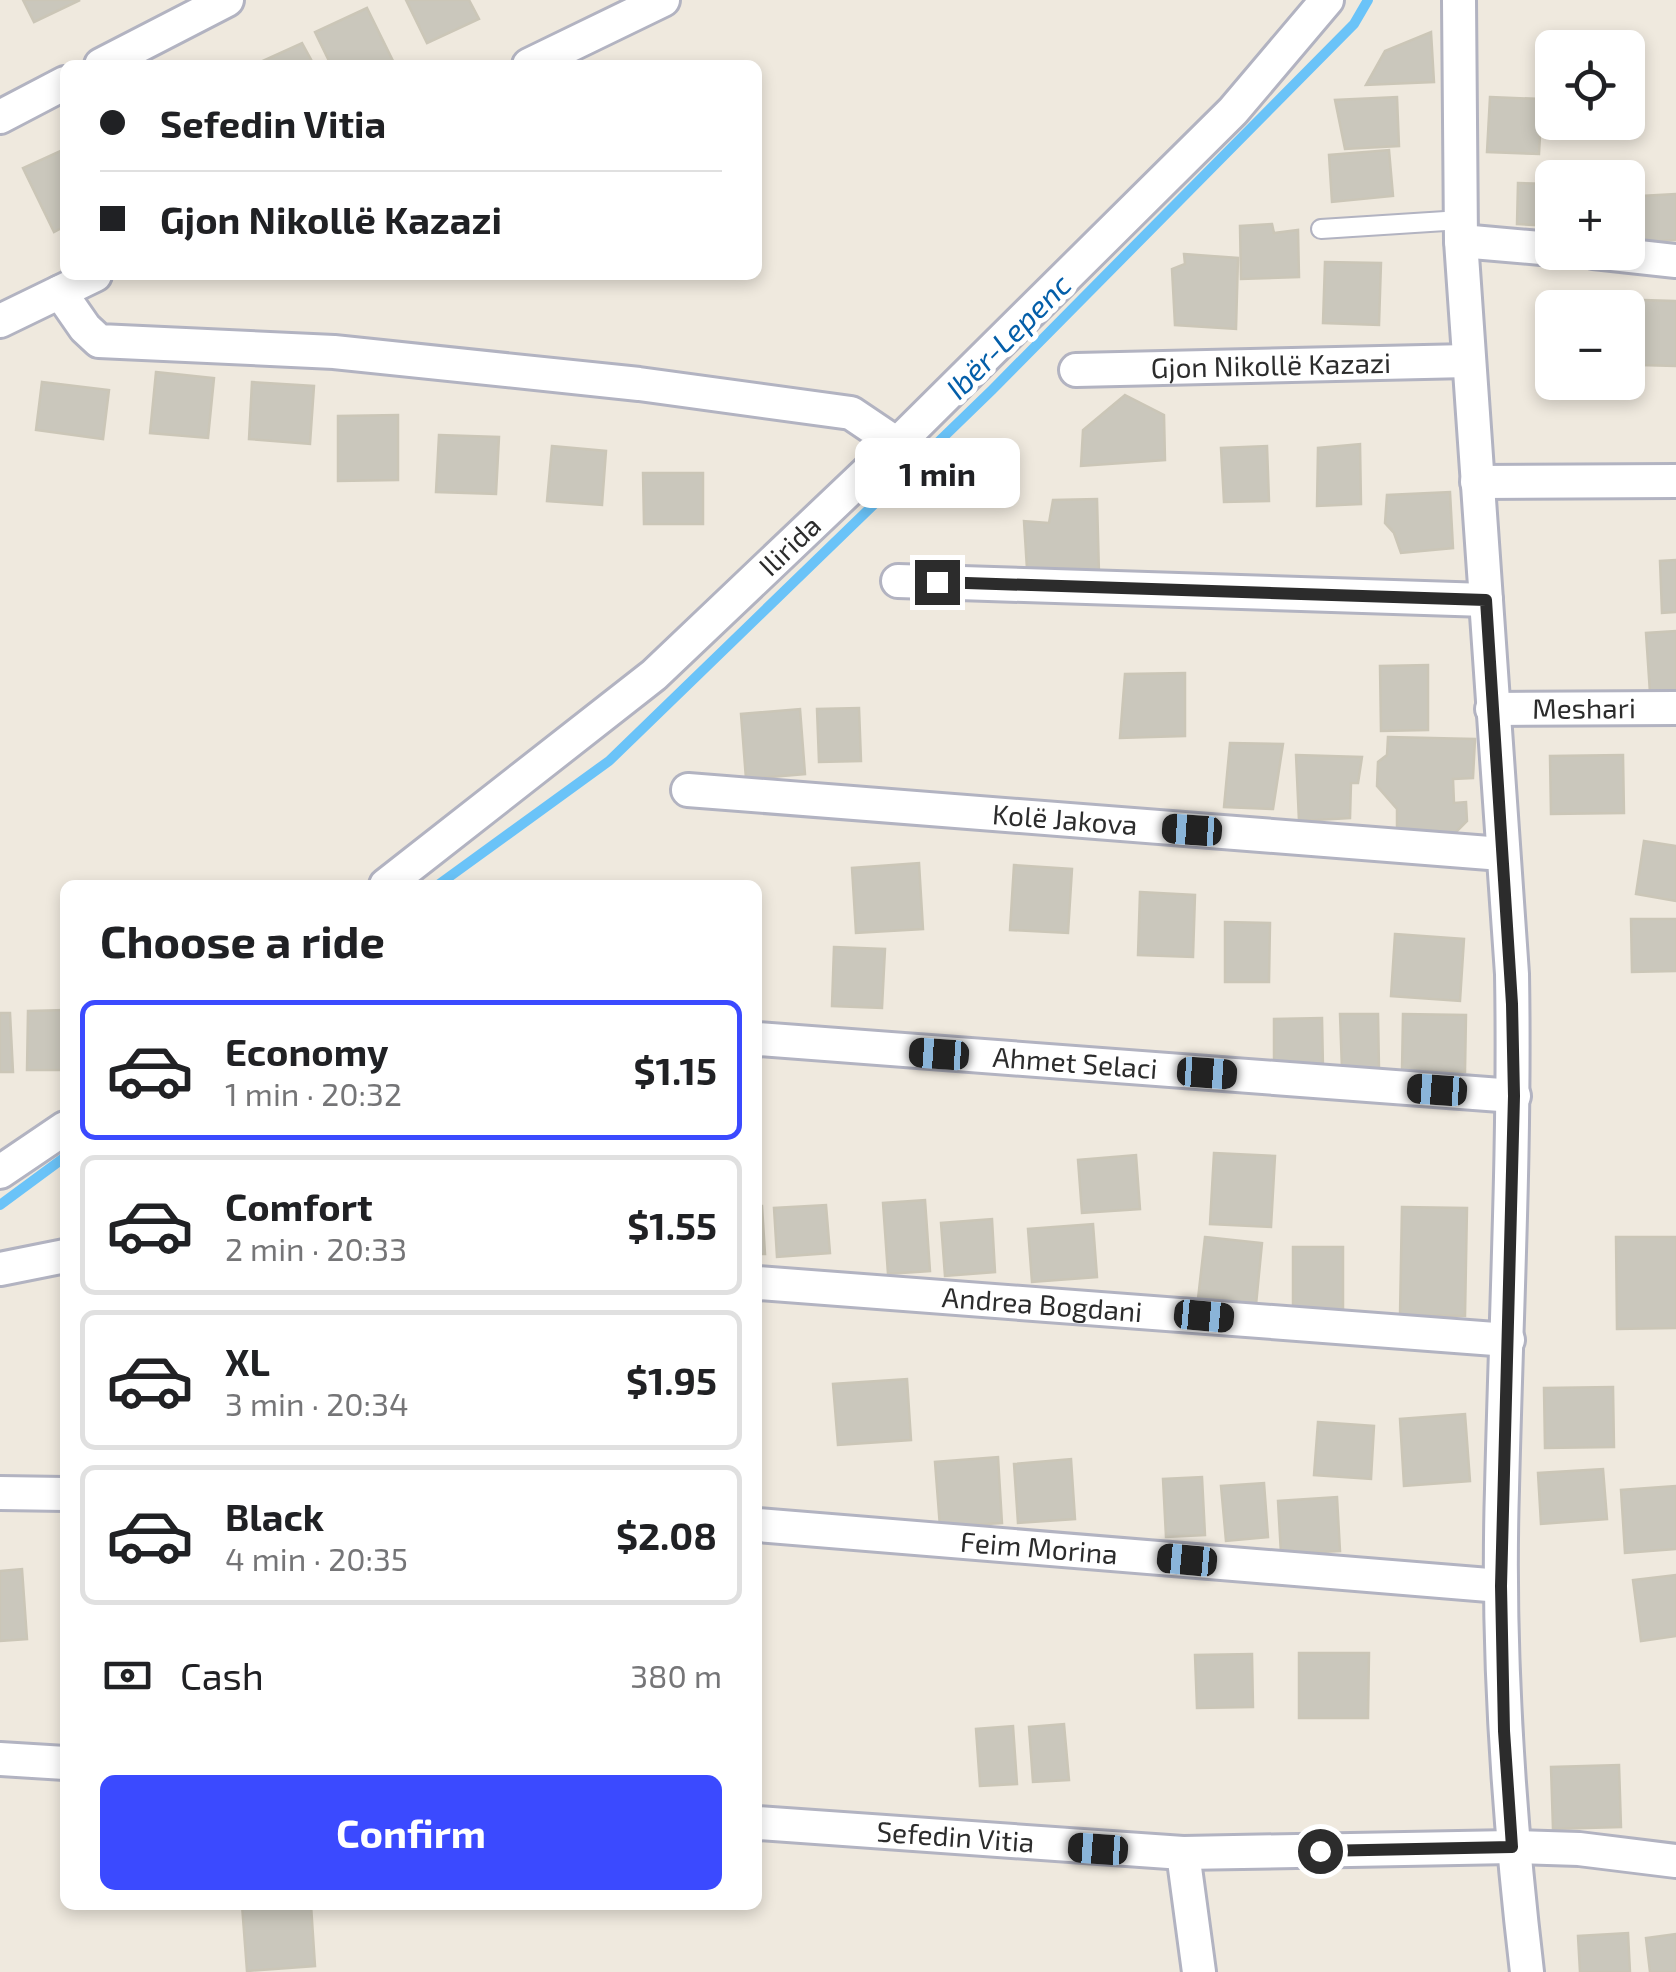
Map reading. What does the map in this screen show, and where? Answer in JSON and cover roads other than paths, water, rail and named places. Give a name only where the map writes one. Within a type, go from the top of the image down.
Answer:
[{"type":"street","points":[[110,60],[227,0]]},
{"type":"street","points":[[538,60],[663,0]]},
{"type":"street","name":"Ilirida","points":[[392,880],[654,675],[898,444],[1232,111],[1327,0]]},
{"type":"street","points":[[1459,0],[1461,231],[1468,361],[1512,974],[1514,1096],[1501,1586],[1504,1731],[1512,1847],[1527,1972]]},
{"type":"street","points":[[0,117],[60,86]]},
{"type":"street","points":[[1461,231],[1535,246]]},
{"type":"street","points":[[1645,258],[1676,261]]},
{"type":"street","points":[[0,321],[85,280]]},
{"type":"street","points":[[60,292],[99,341],[334,352],[639,384],[850,412],[898,444]]},
{"type":"street","name":"Gjon Nikollë Kazazi","points":[[1076,370],[1468,361]]},
{"type":"street","points":[[1477,482],[1676,481]]},
{"type":"street","points":[[898,581],[1486,600]]},
{"type":"street","name":"Meshari","points":[[1492,709],[1676,708]]},
{"type":"street","name":"Kolë Jakova","points":[[688,790],[1502,854]]},
{"type":"street","name":"Ahmet Selaci","points":[[762,1039],[1514,1096]]},
{"type":"street","points":[[0,1172],[60,1131]]},
{"type":"street","points":[[0,1268],[60,1257]]},
{"type":"street","name":"Andrea Bogdani","points":[[762,1282],[1508,1340]]},
{"type":"street","points":[[0,1493],[60,1494]]},
{"type":"street","name":"Feim Morina","points":[[762,1525],[1501,1586]]},
{"type":"street","points":[[0,1759],[60,1763]]},
{"type":"street","name":"Sefedin Vitia","points":[[762,1823],[1184,1853],[1512,1847],[1578,1849],[1676,1861]]},
{"type":"street","points":[[1184,1853],[1199,1972]]},
{"type":"lane","points":[[1321,229],[1461,231]]},
{"type":"waterway","name":"Ibër-Lepenc","points":[[445,880],[609,761],[992,390],[1354,24],[1368,0]]},
{"type":"waterway","name":"Ibër-Lepenc","points":[[0,1205],[60,1161]]}]
